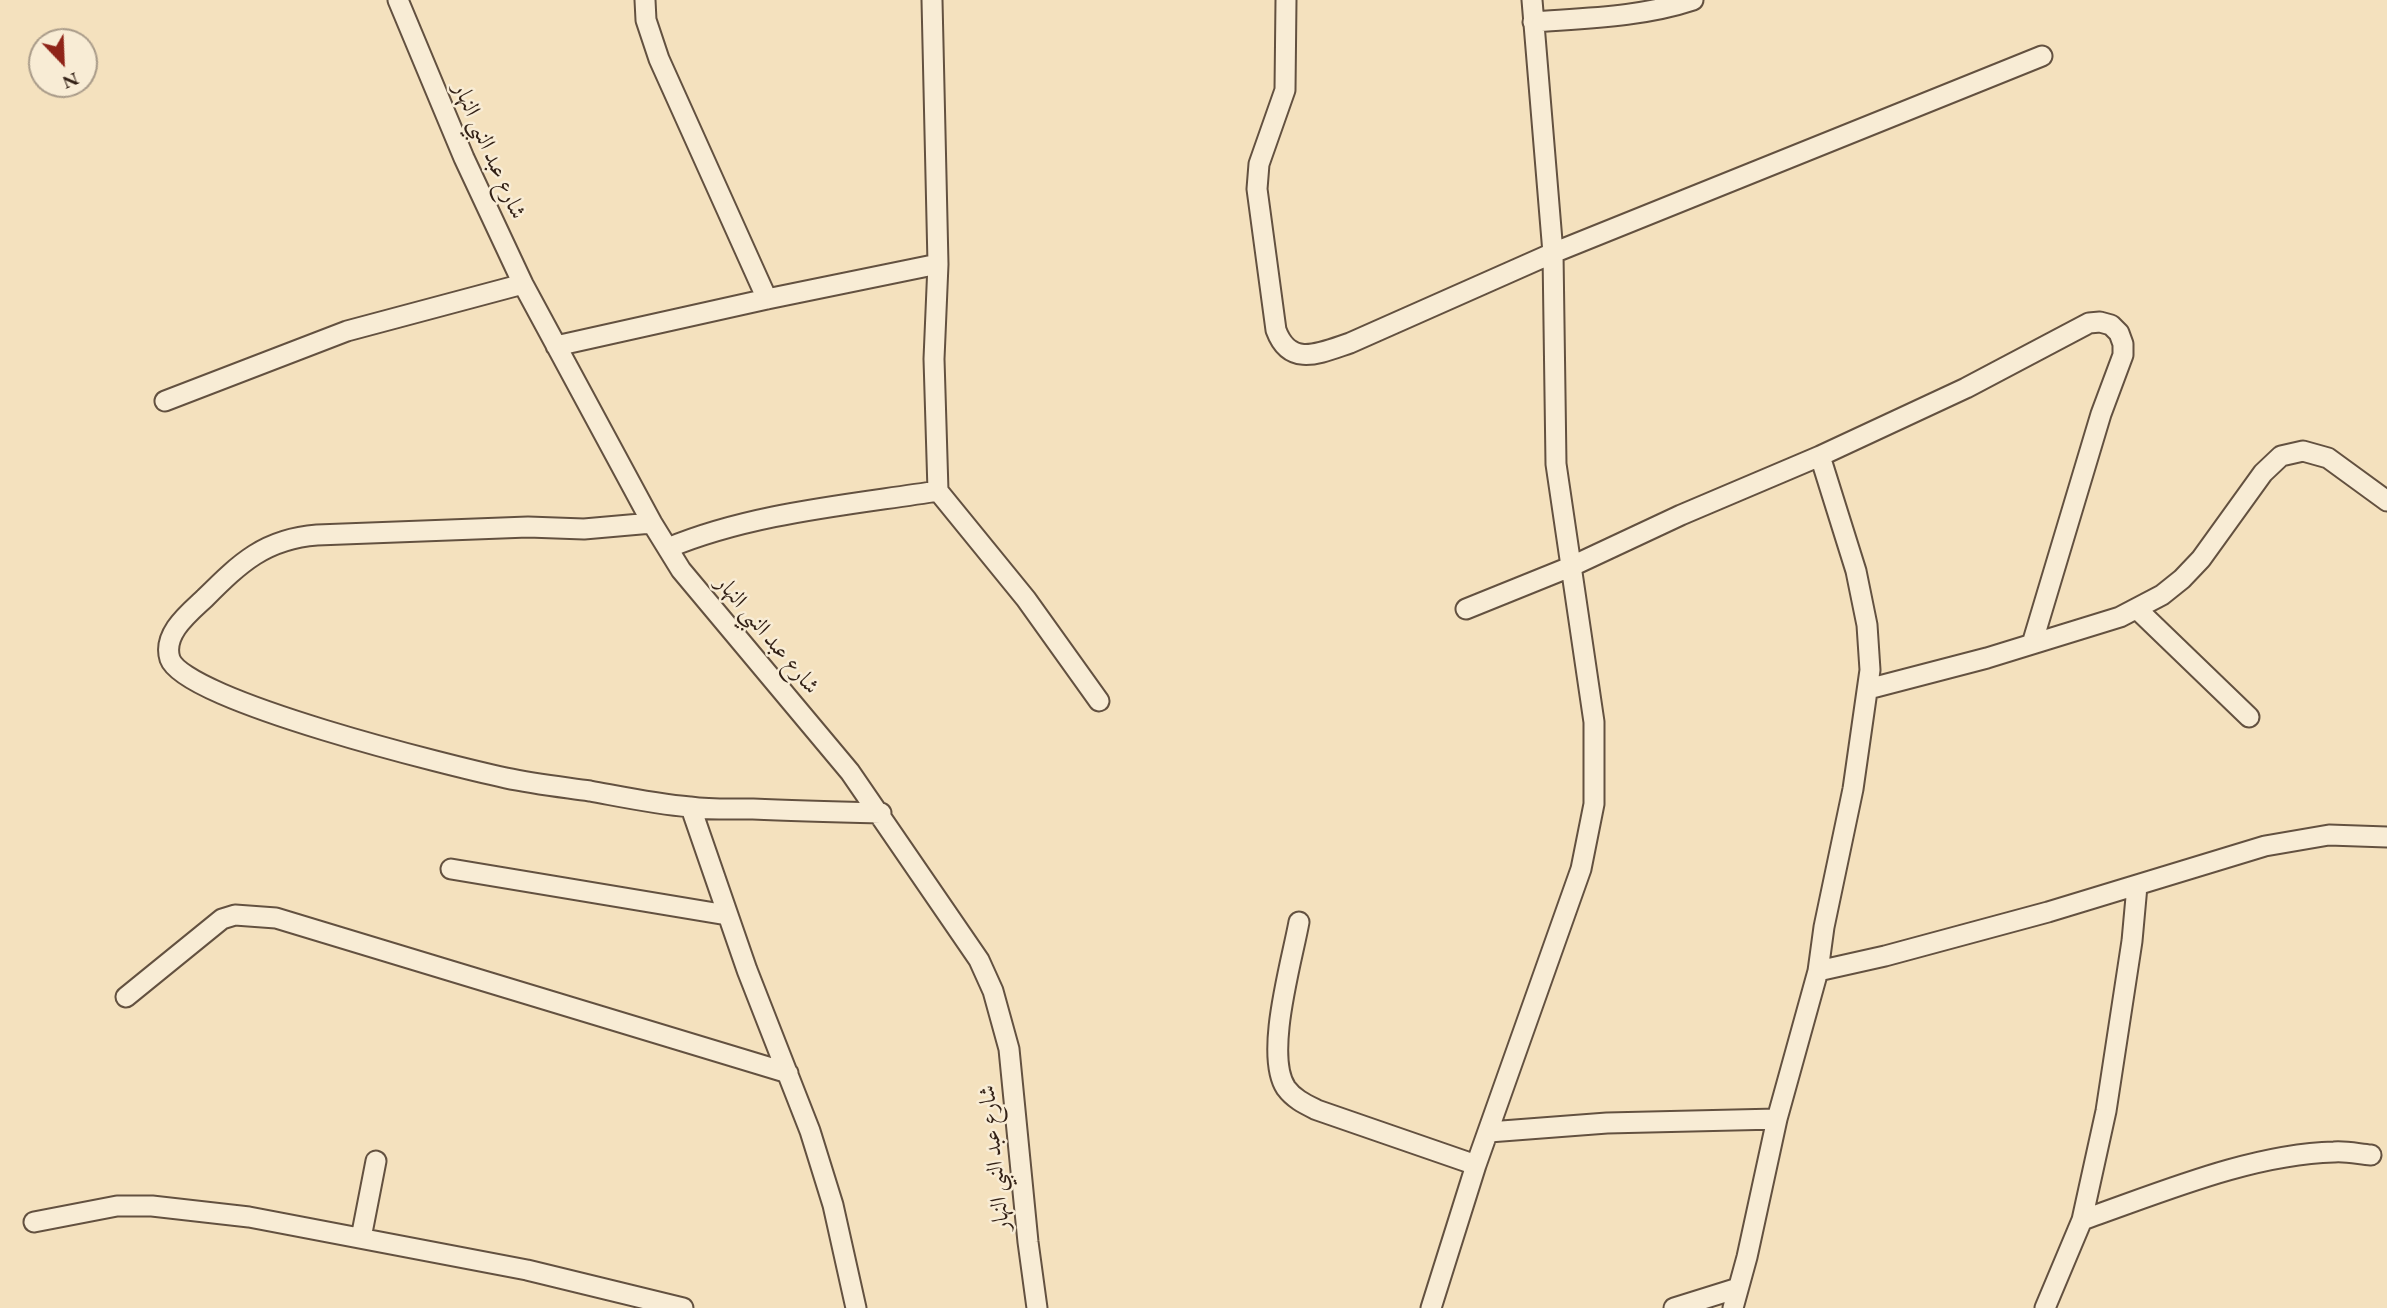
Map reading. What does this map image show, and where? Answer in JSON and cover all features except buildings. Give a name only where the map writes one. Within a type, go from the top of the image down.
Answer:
[{"type":"street","name":"شارع عبد النبي النهار","points":[[398,0],[464,158],[523,284],[652,523],[690,580],[881,813],[979,960],[1001,1016],[1009,1049],[1037,1308]]},
{"type":"street","points":[[645,0],[646,20],[659,59],[767,299]]},
{"type":"street","points":[[932,0],[938,264],[934,359],[938,491],[1026,599],[1099,701]]},
{"type":"street","points":[[1286,0],[1285,90],[1259,163],[1257,189],[1276,330],[1280,342],[1297,355],[1350,343],[1553,253],[2042,56]]},
{"type":"street","points":[[1431,1308],[1476,1166],[1581,869],[1594,804],[1594,722],[1556,464],[1553,253],[1532,0]]},
{"type":"street","points":[[1533,22],[1616,15],[1693,0]]},
{"type":"street","points":[[556,346],[938,264]]},
{"type":"street","points":[[165,401],[347,331],[523,284]]},
{"type":"street","points":[[1466,609],[1570,567],[1681,515],[1821,456],[1966,388],[2089,323],[2099,321],[2110,325],[2119,333],[2123,355],[2101,414],[2032,644]]},
{"type":"street","points":[[1868,689],[2032,644],[2138,610],[2172,587],[2201,559],[2263,473],[2281,456],[2303,452],[2328,458],[2387,501]]},
{"type":"street","points":[[1733,1308],[1777,1119],[1818,971],[1824,927],[1853,789],[1868,689],[1870,651],[1862,598],[1850,545],[1821,456]]},
{"type":"street","points":[[668,548],[697,536],[761,521],[938,491]]},
{"type":"street","points":[[652,523],[584,529],[528,527],[287,538],[247,558],[178,624],[169,643],[169,656],[173,664],[190,679],[324,731],[510,779],[691,808],[881,813]]},
{"type":"street","points":[[2138,610],[2249,717]]},
{"type":"street","points":[[691,808],[727,915],[810,1131],[833,1205],[856,1308]]},
{"type":"street","points":[[1818,971],[1885,956],[2137,886],[2265,846],[2329,835],[2387,837]]},
{"type":"street","points":[[451,869],[727,915]]},
{"type":"street","points":[[2045,1308],[2082,1220],[2108,1099],[2133,941],[2137,886]]},
{"type":"street","points":[[126,997],[222,919],[235,915],[253,915],[276,918],[788,1073]]},
{"type":"street","points":[[1299,922],[1278,1037],[1277,1059],[1286,1089],[1296,1099],[1317,1110],[1476,1166]]},
{"type":"street","points":[[1489,1132],[1607,1123],[1777,1119]]},
{"type":"street","points":[[2082,1220],[2242,1167],[2282,1157],[2337,1152],[2371,1155]]},
{"type":"street","points":[[361,1238],[376,1161]]},
{"type":"street","points":[[34,1222],[117,1206],[152,1206],[248,1217],[527,1270],[683,1308]]},
{"type":"street","points":[[1674,1308],[1738,1288]]}]
